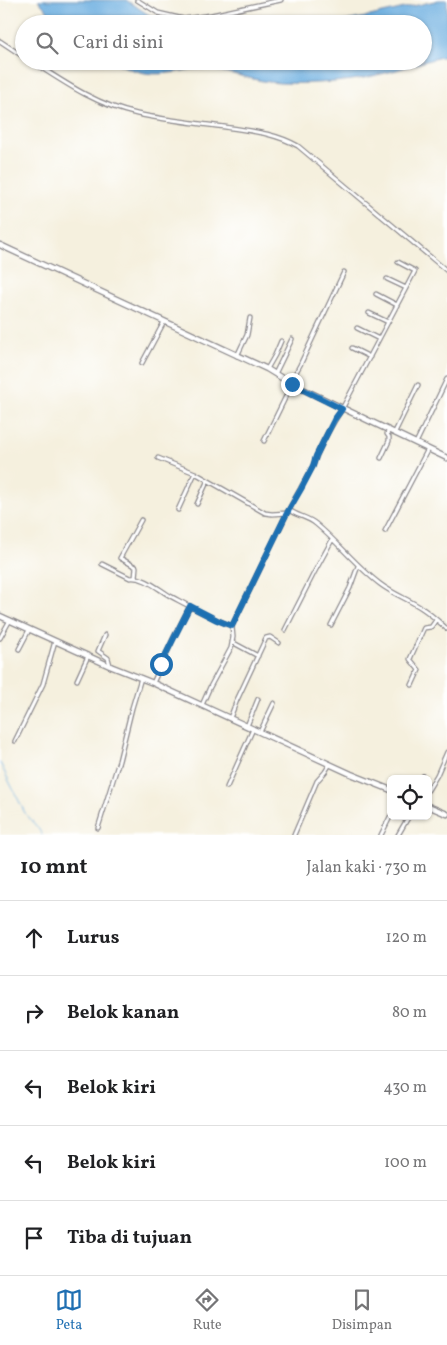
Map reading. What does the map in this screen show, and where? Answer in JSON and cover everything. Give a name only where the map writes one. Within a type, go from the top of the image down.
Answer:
[{"type":"street","points":[[137,0],[158,13],[167,15]]},
{"type":"street","points":[[211,15],[281,0]]},
{"type":"street","points":[[0,41],[15,50]]},
{"type":"street","points":[[45,70],[89,97],[136,114],[260,132],[288,140],[298,146],[447,271]]},
{"type":"street","points":[[0,245],[267,369],[342,409],[395,432],[447,458]]},
{"type":"street","points":[[202,705],[232,642],[232,626],[288,511],[309,474],[334,420],[342,409],[415,271],[398,262]]},
{"type":"street","points":[[264,441],[344,272]]},
{"type":"street","points":[[387,279],[406,288]]},
{"type":"street","points":[[376,294],[397,305]]},
{"type":"street","points":[[369,313],[388,322]]},
{"type":"street","points":[[237,356],[247,335],[250,318]]},
{"type":"street","points":[[142,363],[164,322]]},
{"type":"street","points":[[357,328],[379,339]]},
{"type":"street","points":[[275,374],[292,339]]},
{"type":"street","points":[[267,369],[276,355],[281,341]]},
{"type":"street","points":[[352,348],[370,357]]},
{"type":"street","points":[[416,443],[447,379]]},
{"type":"street","points":[[395,432],[418,385]]},
{"type":"street","points":[[381,458],[390,439],[387,434],[389,430]]},
{"type":"street","points":[[385,531],[428,449]]},
{"type":"street","points":[[158,458],[195,474],[265,513],[272,514],[288,511],[310,519],[358,566],[382,586],[423,609],[447,629]]},
{"type":"street","points":[[178,510],[195,474]]},
{"type":"street","points":[[197,504],[208,482]]},
{"type":"street","points":[[135,578],[136,566],[120,558],[141,520]]},
{"type":"street","points":[[285,630],[332,540]]},
{"type":"street","points":[[102,564],[130,578],[150,584],[169,596],[232,626]]},
{"type":"street","points":[[331,625],[350,588],[358,566]]},
{"type":"street","points":[[153,683],[190,606]]},
{"type":"street","points":[[0,616],[387,788]]},
{"type":"street","points":[[0,638],[10,620]]},
{"type":"street","points":[[412,685],[419,670],[410,659],[424,628],[431,627],[436,620]]},
{"type":"street","points":[[18,649],[30,629]]},
{"type":"street","points":[[105,636],[98,651],[108,658],[110,666]]},
{"type":"street","points":[[230,718],[268,637],[279,643]]},
{"type":"street","points":[[15,741],[43,684],[56,641]]},
{"type":"street","points":[[232,642],[258,656]]},
{"type":"street","points":[[77,680],[88,655]]},
{"type":"street","points":[[98,828],[119,761],[141,678]]},
{"type":"street","points":[[247,726],[258,699]]},
{"type":"street","points":[[260,732],[274,703]]},
{"type":"street","points":[[227,787],[254,729]]},
{"type":"street","points":[[432,783],[447,752]]},
{"type":"street","points":[[294,835],[317,781],[330,764]]},
{"type":"street","points":[[432,808],[447,814]]},
{"type":"street","points":[[381,835],[388,820]]},
{"type":"street","points":[[398,835],[407,820]]},
{"type":"water","points":[[38,0],[126,0],[149,15],[51,15]]},
{"type":"water","points":[[439,0],[447,0],[447,56],[432,60],[432,15],[374,15]]},
{"type":"water","points":[[133,70],[189,70],[161,74]]},
{"type":"water","points":[[211,70],[396,70],[356,79],[305,83],[261,81]]},
{"type":"waterway","points":[[0,763],[25,813],[42,835]]},
{"type":"route","points":[[161,664],[190,606],[232,626],[287,513],[313,466],[334,420],[342,409],[292,384]]}]
